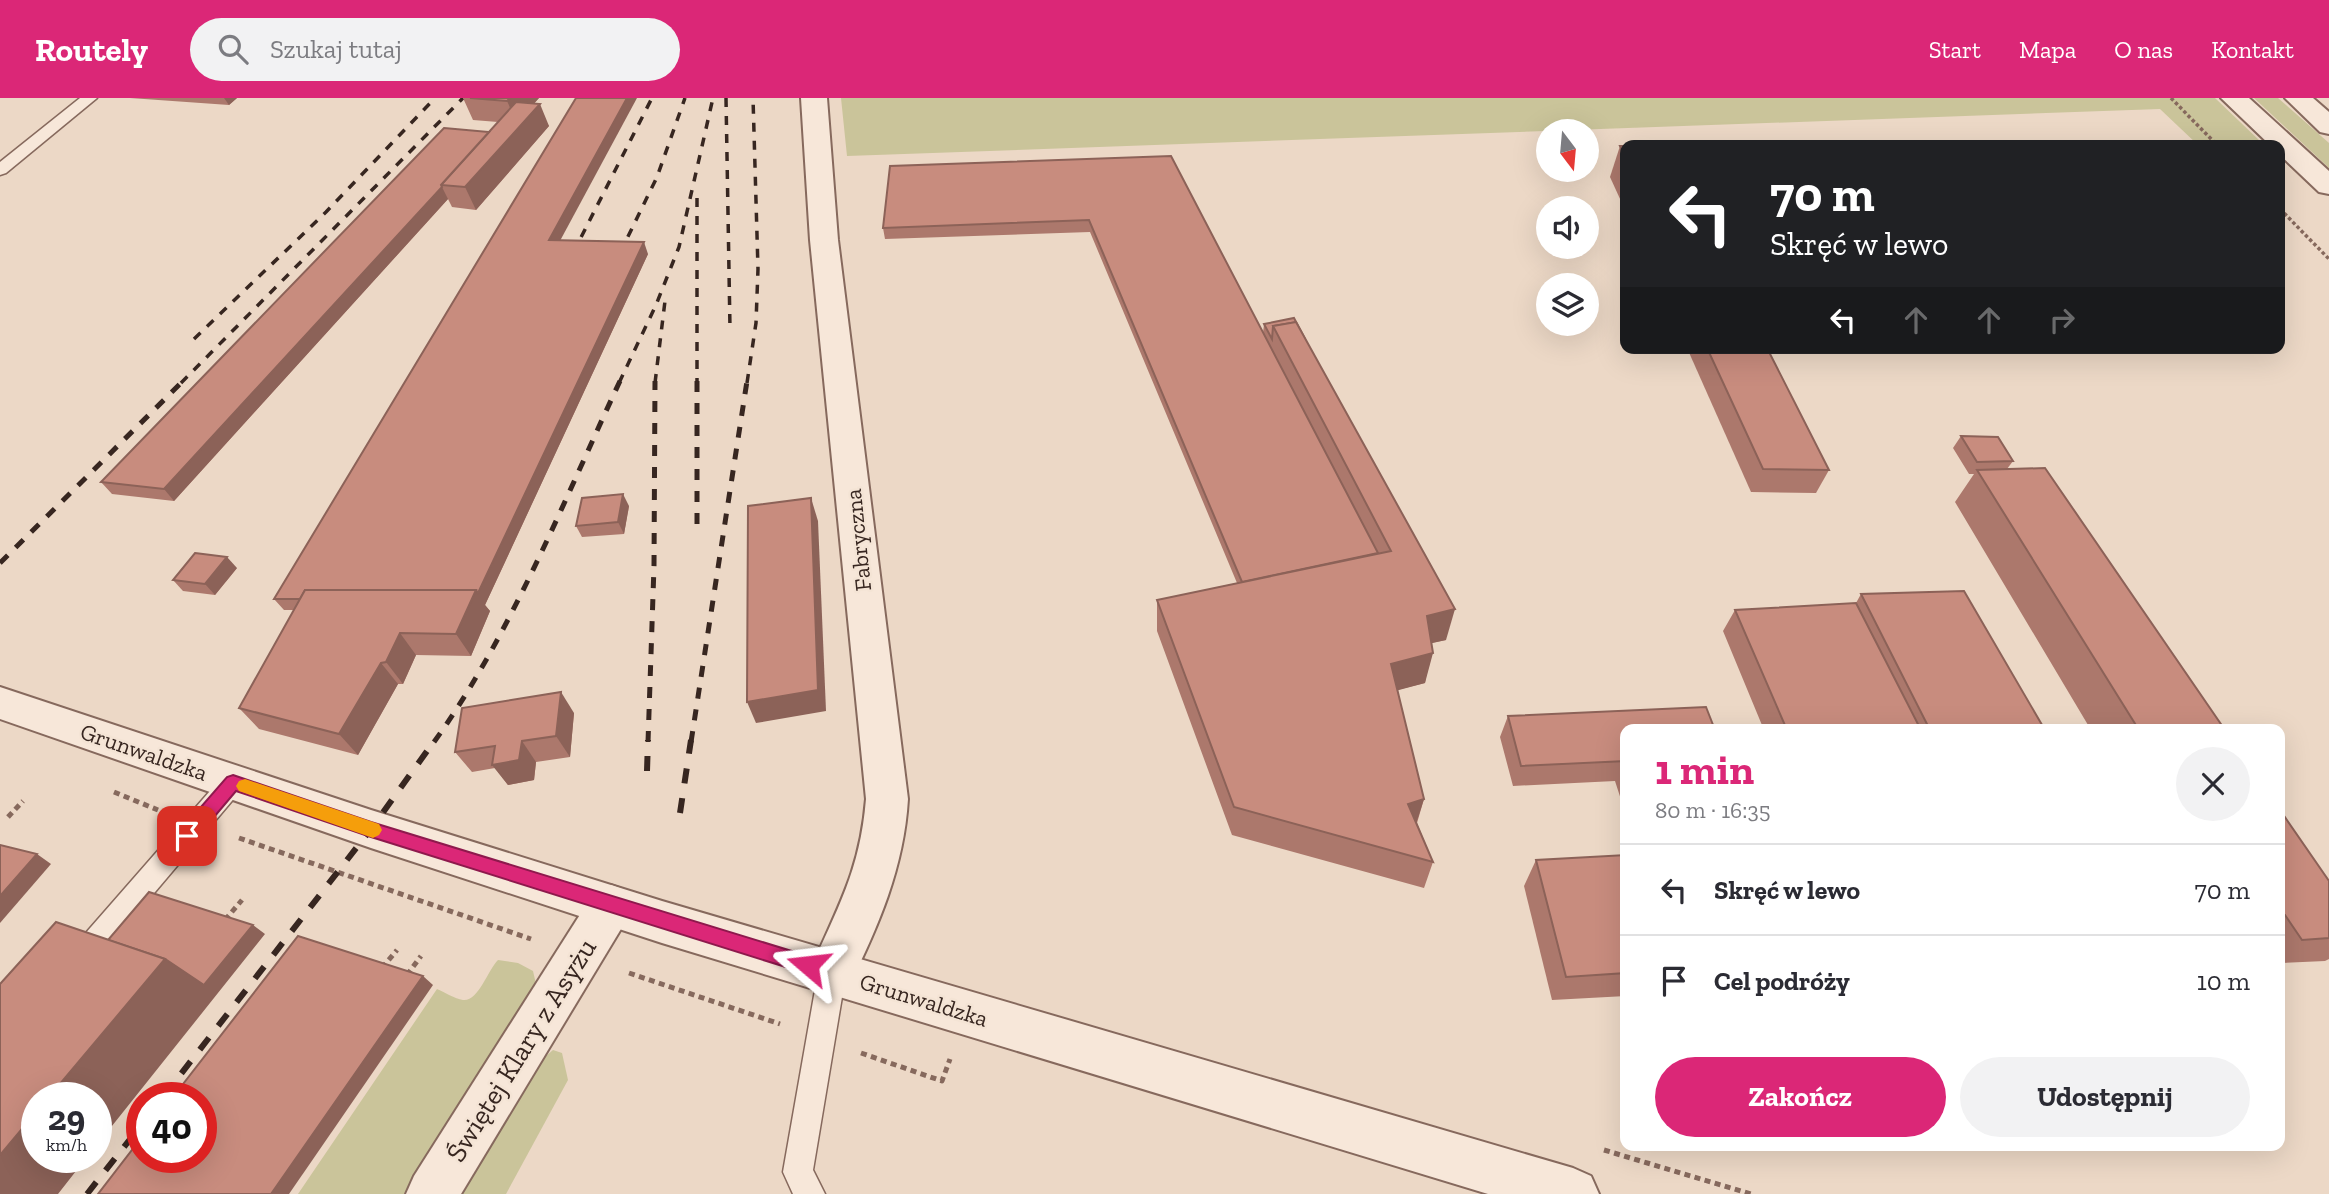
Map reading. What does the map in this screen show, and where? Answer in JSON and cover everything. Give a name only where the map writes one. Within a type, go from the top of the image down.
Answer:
[{"type":"street","name":"Fabryczna","points":[[814,98],[824,240],[887,799],[886,830],[872,887],[832,973]]},
{"type":"street","points":[[2234,98],[2279,140]]},
{"type":"street","points":[[2298,98],[2329,126]]},
{"type":"street","points":[[2285,145],[2329,186]]},
{"type":"street","name":"Grunwaldzka","points":[[0,703],[371,829],[611,905],[1573,1194]]},
{"type":"street","name":"Świętej Klary z Asyżu","points":[[432,1194],[611,905]]},
{"type":"lane","points":[[0,170],[89,98]]},
{"type":"lane","points":[[61,982],[233,782]]},
{"type":"lane","points":[[810,1194],[798,1172],[832,973]]},
{"type":"path","points":[[2171,98],[2212,140]]},
{"type":"path","points":[[2285,214],[2329,259]]},
{"type":"path","points":[[8,817],[23,801]]},
{"type":"path","points":[[237,837],[529,938]]},
{"type":"path","points":[[225,920],[242,900]]},
{"type":"path","points":[[382,969],[397,950]]},
{"type":"path","points":[[406,976],[421,956]]},
{"type":"path","points":[[633,974],[763,1019]]},
{"type":"path","points":[[892,1063],[942,1081],[946,1070]]},
{"type":"shaded area","points":[[841,98],[2215,98],[2259,140],[2193,140],[2160,109],[1600,129],[1600,119],[1536,119],[1536,131],[847,156]]},
{"type":"shaded area","points":[[2254,98],[2278,98],[2329,143],[2329,168]]},
{"type":"shaded area","points":[[498,960],[518,963],[533,971],[536,984],[404,1194],[298,1194],[437,989],[463,1000],[468,999],[478,991]]},
{"type":"shaded area","points":[[553,1050],[562,1053],[568,1080],[506,1194],[460,1194],[539,1062]]},
{"type":"building","points":[[470,98],[510,98],[507,101]]},
{"type":"building","points":[[576,98],[627,98],[549,240],[644,242],[478,593],[476,590],[305,590],[300,599],[274,599]]},
{"type":"building","points":[[516,102],[540,104],[465,187],[441,185]]},
{"type":"building","points":[[444,128],[489,132],[442,187],[164,489],[101,482]]},
{"type":"building","points":[[1171,156],[1378,553],[1242,582],[1089,220],[883,228],[890,166]]},
{"type":"building","points":[[1294,318],[1305,339],[1296,322],[1273,326],[1272,339],[1264,324]]},
{"type":"building","points":[[1296,322],[1455,609],[1427,616],[1433,653],[1391,664],[1424,799],[1408,804],[1433,862],[1234,807],[1157,600],[1391,551],[1273,326]]},
{"type":"building","points":[[1710,354],[1770,354],[1829,470],[1763,469]]},
{"type":"building","points":[[1961,436],[1998,437],[2013,461],[1977,462]]},
{"type":"building","points":[[2045,468],[2221,724],[2135,724],[1977,470]]},
{"type":"building","points":[[623,494],[618,522],[576,526],[582,498]]},
{"type":"building","points":[[811,498],[818,690],[747,702],[748,506]]},
{"type":"building","points":[[195,553],[227,557],[205,584],[173,580]]},
{"type":"building","points":[[305,590],[476,590],[456,634],[400,633],[386,662],[381,663],[339,734],[239,708]]},
{"type":"building","points":[[1964,591],[2042,724],[1927,724],[1861,594]]},
{"type":"building","points":[[1856,603],[1918,724],[1784,724],[1735,610]]},
{"type":"building","points":[[561,692],[556,736],[522,741],[519,760],[492,765],[495,746],[455,752],[462,708]]},
{"type":"building","points":[[1706,707],[1713,724],[1620,724],[1620,761],[1521,766],[1508,716]]},
{"type":"building","points":[[2285,817],[2329,881],[2329,938],[2302,940],[2285,915]]},
{"type":"building","points":[[0,845],[37,854],[0,896]]},
{"type":"building","points":[[1620,855],[1620,973],[1566,977],[1536,860]]},
{"type":"building","points":[[149,892],[253,925],[204,985],[165,959],[108,940]]},
{"type":"building","points":[[56,922],[165,959],[62,1082],[21,1082],[21,1130],[0,1155],[0,984]]},
{"type":"building","points":[[298,936],[423,976],[271,1194],[98,1194],[126,1158],[126,1173],[217,1173],[217,1082],[185,1082]]},
{"type":"railway","points":[[194,339],[326,212],[435,98]]},
{"type":"railway","points":[[182,382],[463,98]]},
{"type":"railway","points":[[573,253],[652,98]]},
{"type":"railway","points":[[620,253],[657,177],[685,98]]},
{"type":"railway","points":[[619,383],[656,305],[679,247],[713,98]]},
{"type":"railway","points":[[726,98],[730,329]]},
{"type":"railway","points":[[747,383],[756,323],[758,269],[753,98]]},
{"type":"railway","points":[[697,198],[697,527]]},
{"type":"railway","points":[[655,383],[665,301]]},
{"type":"railway","points":[[434,742],[462,701],[512,612],[620,381]]},
{"type":"railway","points":[[648,742],[654,566],[655,381]]},
{"type":"railway","points":[[691,742],[747,381]]},
{"type":"railway","points":[[0,563],[182,382]]},
{"type":"railway","points":[[175,1082],[371,829],[435,740]]},
{"type":"railway","points":[[647,771],[648,740]]},
{"type":"railway","points":[[680,813],[691,740]]},
{"type":"railway","points":[[87,1194],[126,1144]]},
{"type":"slow traffic","points":[[245,786],[373,830]]},
{"type":"route","points":[[187,836],[233,782],[662,922],[808,965]]}]
